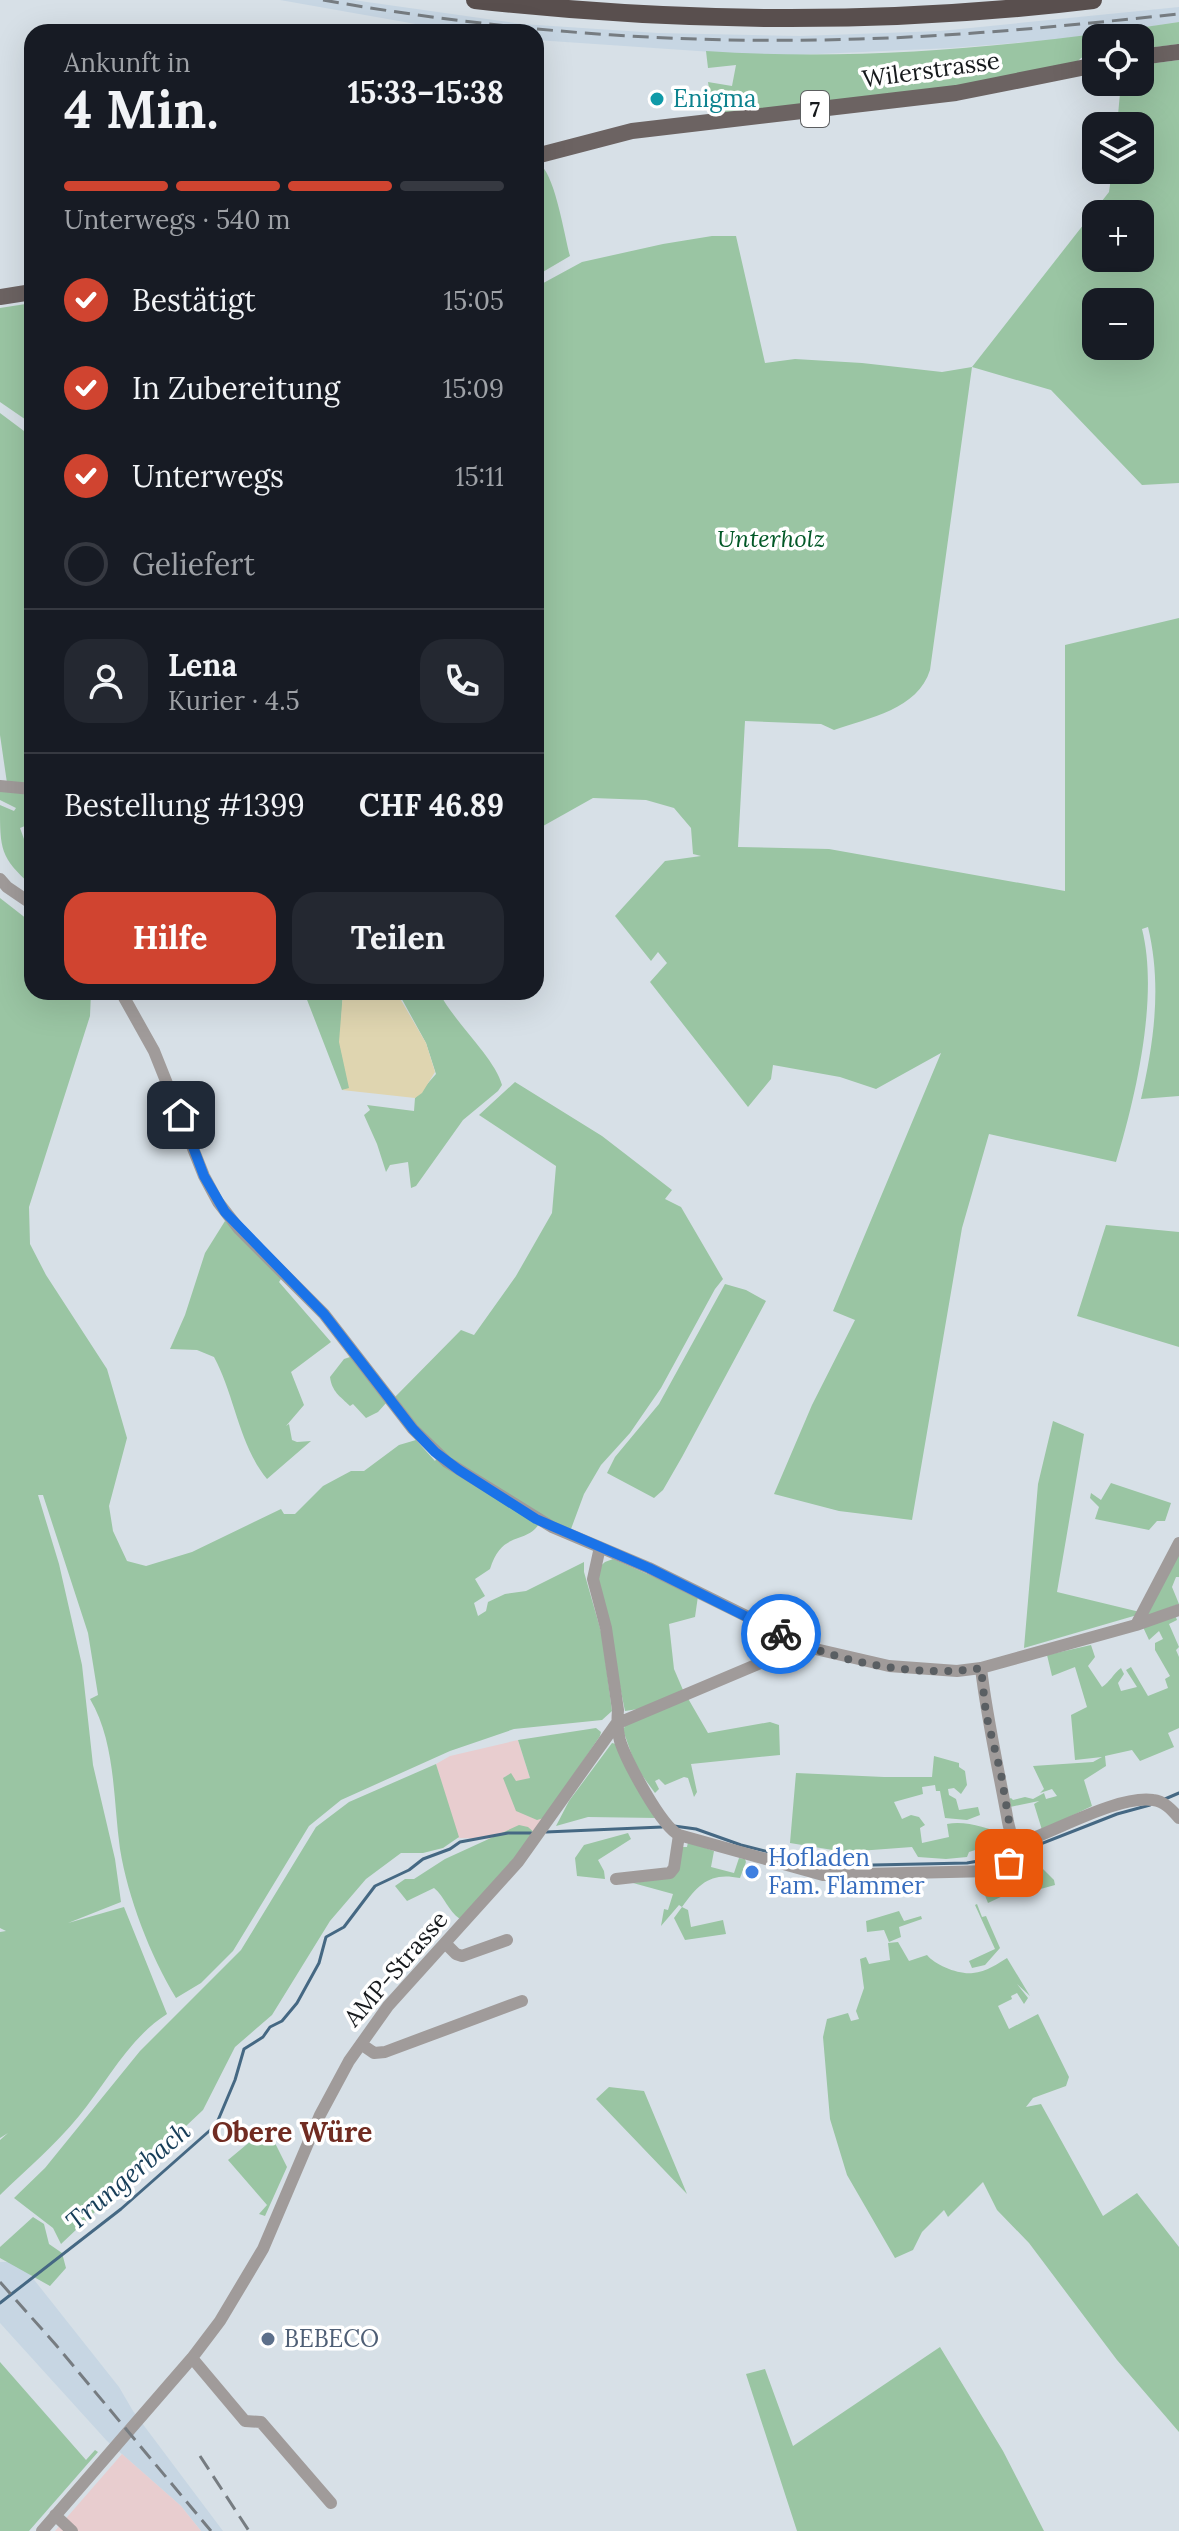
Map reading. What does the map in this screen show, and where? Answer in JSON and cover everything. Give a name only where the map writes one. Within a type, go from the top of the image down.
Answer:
[{"type":"highway","points":[[475,0],[640,14],[779,18],[936,14],[1093,0]]},
{"type":"main road","points":[[1154,55],[1179,52]]},
{"type":"main road","name":"Wilerstrasse","points":[[544,154],[646,128],[934,96],[1082,68]]},
{"type":"main road","points":[[0,297],[24,293]]},
{"type":"street","points":[[0,786],[24,788]]},
{"type":"street","points":[[0,879],[24,899]]},
{"type":"street","points":[[125,1000],[154,1051],[204,1176],[231,1220],[324,1314],[413,1429],[435,1452],[536,1519],[687,1586],[811,1648],[889,1666],[957,1671],[981,1668],[1179,1610]]},
{"type":"street","points":[[1136,1625],[1179,1543]]},
{"type":"street","points":[[600,1547],[593,1579],[606,1628],[618,1710],[616,1724],[632,1768],[664,1821],[676,1834],[823,1875],[991,1871],[1003,1868],[1009,1863],[1012,1841],[1001,1774],[986,1714],[981,1668]]},
{"type":"street","name":"AMP-Strasse","points":[[42,2531],[192,2358],[220,2321],[254,2267],[320,2115],[361,2044],[388,2006],[518,1862],[616,1724],[789,1651],[811,1648]]},
{"type":"street","points":[[1012,1841],[1025,1841],[1089,1814],[1153,1800],[1168,1807],[1179,1818]]},
{"type":"street","points":[[630,1893],[622,1878],[672,1872],[676,1834]]},
{"type":"street","points":[[445,1943],[462,1956],[507,1940]]},
{"type":"street","points":[[361,2044],[374,2053],[385,2052],[522,2001]]},
{"type":"street","points":[[192,2358],[245,2421],[261,2422],[331,2503]]},
{"type":"street","points":[[55,2515],[72,2531]]},
{"type":"shaded area","points":[[280,0],[353,0],[522,24],[416,24]]},
{"type":"shaded area","points":[[1179,7],[1179,22],[1154,26],[1082,24],[1082,37],[951,48],[773,56],[544,41],[544,25],[658,33],[800,36],[940,31]]},
{"type":"shaded area","points":[[518,1740],[530,1778],[516,1782],[504,1775],[544,1818],[536,1834],[492,1839],[458,1838],[436,1764],[450,1756]]},
{"type":"shaded area","points":[[0,2262],[20,2262],[119,2387],[133,2411],[223,2531],[201,2531],[181,2506],[107,2441],[0,2323]]},
{"type":"shaded area","points":[[122,2454],[181,2506],[201,2531],[55,2531]]},
{"type":"green space","points":[[1179,22],[1179,44],[1154,47],[1154,25]]},
{"type":"green space","points":[[1082,35],[1082,58],[1074,65],[951,88],[713,114],[708,82],[732,86],[736,65],[708,68],[706,51],[884,53]]},
{"type":"green space","points":[[1179,60],[1179,483],[1142,485],[1051,390],[972,367],[1082,226],[1082,272],[1154,272],[1154,200],[1103,200],[1110,184],[1154,184],[1154,112],[1118,112],[1120,96],[1154,96],[1154,63]]},
{"type":"green space","points":[[544,169],[555,195],[570,256],[544,271]]},
{"type":"green space","name":"Unterholz","points":[[712,236],[736,236],[765,363],[795,359],[942,372],[972,367],[930,670],[924,683],[904,703],[877,716],[834,730],[821,724],[745,721],[738,847],[829,849],[1065,891],[1065,645],[1179,618],[1179,1096],[1141,1099],[1155,1013],[1155,970],[1148,927],[1142,929],[1148,984],[1143,1046],[1116,1162],[989,1134],[962,1228],[912,1520],[839,1511],[774,1494],[812,1405],[855,1320],[833,1311],[941,1053],[876,1089],[840,1077],[773,1065],[771,1079],[748,1107],[650,982],[667,963],[658,952],[651,961],[615,916],[665,861],[701,856],[693,854],[691,828],[674,808],[646,800],[593,798],[544,826],[544,283],[582,262],[663,244]]},
{"type":"green space","points":[[24,304],[24,418],[0,402],[0,308]]},
{"type":"green space","points":[[0,413],[24,431],[24,784],[7,783],[0,735]]},
{"type":"green space","points":[[0,790],[24,791],[24,826],[20,828],[24,839],[24,878],[4,852],[0,833],[0,805],[14,811],[16,808],[0,800]]},
{"type":"green space","points":[[0,898],[24,917],[24,1000],[91,1000],[90,1016],[29,1207],[30,1244],[46,1275],[107,1369],[127,1438],[109,1506],[113,1531],[127,1561],[146,1566],[192,1552],[281,1509],[284,1514],[295,1514],[323,1486],[351,1471],[364,1471],[399,1445],[416,1440],[435,1461],[437,1458],[539,1524],[501,1548],[490,1569],[475,1579],[485,1596],[474,1603],[478,1616],[486,1611],[488,1602],[505,1594],[526,1591],[584,1562],[602,1635],[612,1711],[602,1720],[514,1729],[450,1751],[341,1800],[309,1826],[233,1951],[201,1983],[176,1998],[149,1945],[128,1887],[120,1849],[109,1753],[105,1734],[90,1699],[98,1695],[88,1633],[43,1495],[38,1495],[59,1564],[82,1665],[93,1765],[115,1859],[121,1902],[68,1923],[124,1907],[167,2014],[141,2035],[70,2127],[0,2195],[0,2140],[8,2133],[0,2138],[0,1932],[6,1931],[0,1928]]},
{"type":"green space","points":[[307,1000],[343,1000],[340,1044],[350,1089],[342,1090]]},
{"type":"green space","points":[[402,1000],[443,1000],[491,1063],[502,1085],[463,1120],[416,1186],[411,1188],[408,1162],[390,1165],[386,1172],[364,1115],[370,1110],[367,1105],[414,1111],[415,1098],[436,1074],[426,1043]]},
{"type":"green space","points":[[515,1082],[602,1136],[672,1190],[665,1199],[681,1207],[723,1279],[661,1388],[630,1433],[601,1465],[584,1494],[571,1529],[557,1524],[449,1458],[423,1435],[394,1398],[461,1330],[474,1335],[516,1276],[552,1213],[556,1166],[479,1115]]},
{"type":"green space","points":[[225,1221],[283,1276],[279,1282],[331,1342],[291,1372],[304,1405],[286,1426],[289,1424],[292,1440],[311,1441],[267,1479],[243,1436],[214,1357],[197,1350],[170,1349],[185,1315],[205,1253]]},
{"type":"green space","points":[[1106,1225],[1179,1232],[1179,1347],[1077,1316]]},
{"type":"green space","points":[[725,1284],[746,1290],[766,1301],[682,1457],[663,1490],[654,1498],[607,1473],[615,1457],[659,1404]]},
{"type":"green space","points":[[353,1356],[387,1402],[378,1412],[366,1418],[340,1396],[331,1382],[330,1377],[344,1359]]},
{"type":"green space","points":[[1053,1421],[1084,1434],[1057,1592],[1144,1613],[1024,1648],[1038,1484]]},
{"type":"green space","points":[[1111,1483],[1171,1503],[1165,1521],[1157,1521],[1149,1530],[1095,1519],[1099,1507],[1090,1498],[1091,1493],[1101,1500]]},
{"type":"green space","points":[[1179,1546],[1179,1577],[1176,1577],[1172,1587],[1179,1604],[1147,1616]]},
{"type":"green space","points":[[613,1559],[698,1596],[695,1617],[669,1624],[674,1669],[683,1690],[645,1708],[625,1711],[596,1570]]},
{"type":"green space","points":[[1175,1615],[1177,1620],[1169,1624],[1179,1647],[1176,1650],[1179,1657],[1179,1728],[1168,1733],[1174,1747],[1140,1761],[1132,1750],[1105,1756],[1106,1766],[1084,1780],[1092,1806],[1042,1830],[1034,1804],[1039,1801],[1010,1807],[1011,1798],[1033,1799],[1044,1793],[1046,1799],[1057,1796],[1052,1789],[1040,1793],[1044,1789],[1033,1766],[1093,1762],[1102,1757],[1075,1760],[1071,1715],[1087,1707],[1075,1667],[1052,1676],[1047,1655],[1091,1645],[1095,1657],[1088,1666],[1102,1687],[1121,1668],[1124,1674],[1118,1683],[1121,1691],[1137,1687],[1126,1670],[1131,1667],[1148,1696],[1168,1688],[1165,1679],[1170,1676],[1155,1650],[1155,1643],[1163,1639],[1159,1631],[1149,1640],[1143,1627]]},
{"type":"green space","points":[[686,1695],[708,1733],[770,1722],[779,1725],[780,1755],[691,1764],[697,1792],[694,1797],[688,1778],[684,1777],[665,1785],[659,1779],[655,1781],[659,1789],[655,1793],[636,1767],[623,1730],[628,1720]]},
{"type":"green space","points":[[596,1728],[601,1732],[600,1736],[544,1818],[537,1820],[516,1811],[503,1778],[511,1773],[516,1781],[530,1778],[518,1740]]},
{"type":"green space","points":[[612,1743],[616,1744],[658,1818],[588,1817],[556,1826],[569,1801]]},
{"type":"green space","points":[[934,1756],[959,1763],[965,1771],[967,1785],[961,1794],[954,1788],[948,1789],[949,1795],[956,1799],[959,1810],[978,1807],[980,1815],[967,1820],[945,1818],[940,1791],[936,1791],[935,1785],[922,1787],[923,1794],[894,1802],[902,1819],[911,1815],[919,1817],[925,1825],[920,1828],[922,1843],[949,1837],[947,1824],[954,1823],[991,1829],[1005,1834],[1007,1840],[969,1852],[967,1857],[946,1859],[918,1857],[912,1847],[845,1852],[790,1843],[796,1773],[932,1777]]},
{"type":"green space","points":[[436,1764],[459,1837],[443,1848],[423,1853],[401,1853],[366,1879],[330,1921],[272,2015],[235,2047],[203,2110],[61,2244],[53,2228],[14,2198],[45,2168],[140,2051],[241,1950],[316,1827],[349,1802]]},
{"type":"green space","points":[[519,1825],[528,1827],[536,1834],[460,1919],[434,1888],[407,1901],[395,1886],[405,1879],[414,1879],[445,1859]]},
{"type":"green space","points":[[628,1833],[631,1839],[598,1860],[605,1879],[577,1876],[575,1858],[584,1845]]},
{"type":"green space","points":[[688,1842],[714,1851],[711,1867],[734,1873],[739,1858],[745,1859],[740,1878],[721,1877],[706,1881],[682,1907],[679,1905],[661,1926],[664,1909],[668,1910],[673,1894],[633,1883],[666,1878],[679,1847],[687,1847]]},
{"type":"green space","points":[[1027,1853],[1054,1880],[1055,1885],[1037,1890],[1036,1883],[1024,1876],[1012,1879],[1009,1870],[1022,1868],[1022,1865],[1013,1865]]},
{"type":"green space","points":[[1002,1872],[1007,1883],[1005,1895],[988,1903],[984,1893],[985,1877]]},
{"type":"green space","points":[[975,1905],[982,1917],[986,1916],[1000,1948],[985,1965],[972,1968],[969,1961],[995,1949]]},
{"type":"green space","points":[[682,1907],[688,1910],[691,1927],[723,1920],[726,1934],[685,1940],[674,1918]]},
{"type":"green space","points":[[899,1911],[904,1921],[921,1916],[922,1919],[899,1927],[901,1937],[889,1942],[884,1930],[867,1932],[866,1921]]},
{"type":"green space","points":[[898,1942],[909,1961],[927,1955],[954,1971],[983,1971],[1007,1958],[1030,1996],[1017,1984],[1028,1998],[1024,2004],[1017,1993],[998,2006],[1009,2029],[1038,2014],[1069,2077],[1066,2086],[1033,2098],[1026,2107],[1041,2104],[1103,2216],[1137,2193],[1179,2247],[1179,2432],[1117,2360],[1029,2243],[997,2210],[983,2182],[948,2217],[944,2210],[922,2232],[913,2250],[895,2258],[847,2175],[830,2119],[823,2037],[827,2019],[848,2013],[851,2021],[859,2019],[856,2011],[864,1988],[860,1959],[866,1957],[869,1964],[890,1960],[888,1943]]},
{"type":"green space","points":[[609,2087],[644,2091],[687,2194],[596,2099]]},
{"type":"green space","points":[[269,2131],[287,2167],[265,2216],[259,2214],[267,2205],[228,2160],[258,2135]]},
{"type":"green space","points":[[33,2217],[44,2224],[49,2244],[62,2253],[66,2268],[50,2286],[0,2258],[0,2247]]},
{"type":"green space","points":[[940,2347],[1003,2451],[1044,2531],[797,2531],[746,2374],[765,2369],[793,2446]]},
{"type":"green space","points":[[0,2362],[86,2460],[95,2450],[98,2452],[29,2531],[0,2531]]},
{"type":"sand","points":[[342,1000],[401,1000],[426,1043],[435,1072],[422,1093],[415,1098],[342,1090],[349,1088],[339,1042]]},
{"type":"waterway","name":"Trungerbach","points":[[1165,1799],[1179,1793]]},
{"type":"waterway","name":"Trungerbach","points":[[1015,1854],[1117,1814],[1150,1805]]},
{"type":"waterway","name":"Trungerbach","points":[[674,1826],[696,1829],[741,1845],[826,1866],[967,1863],[1007,1856]]},
{"type":"waterway","name":"Trungerbach","points":[[546,1832],[662,1827]]},
{"type":"waterway","name":"Trungerbach","points":[[0,2303],[121,2209],[216,2125],[244,2049],[282,2021],[297,2003],[319,1963],[326,1937],[344,1927],[375,1886],[460,1842],[508,1833],[531,1833]]},
{"type":"railway","points":[[323,0],[490,24]]},
{"type":"railway","points":[[544,30],[724,40],[859,39],[1059,26],[1179,14]]},
{"type":"railway","points":[[0,2282],[211,2531]]},
{"type":"railway","points":[[200,2456],[249,2531]]},
{"type":"way so far","points":[[781,1634],[811,1648],[870,1663],[957,1671],[981,1668],[986,1714],[1001,1774],[1013,1845],[1009,1863]]},
{"type":"place","name":"Enigma","points":[[657,99]]},
{"type":"place","name":"Hofladen Fam. Flammer","points":[[752,1872]]},
{"type":"place","name":"BEBECO","points":[[268,2339]]},
{"type":"district","name":"Obere Würe","points":[[292,2132]]},
{"type":"route","points":[[181,1115],[204,1176],[225,1212],[324,1314],[421,1439],[435,1452],[536,1519],[649,1568],[781,1634]]}]
